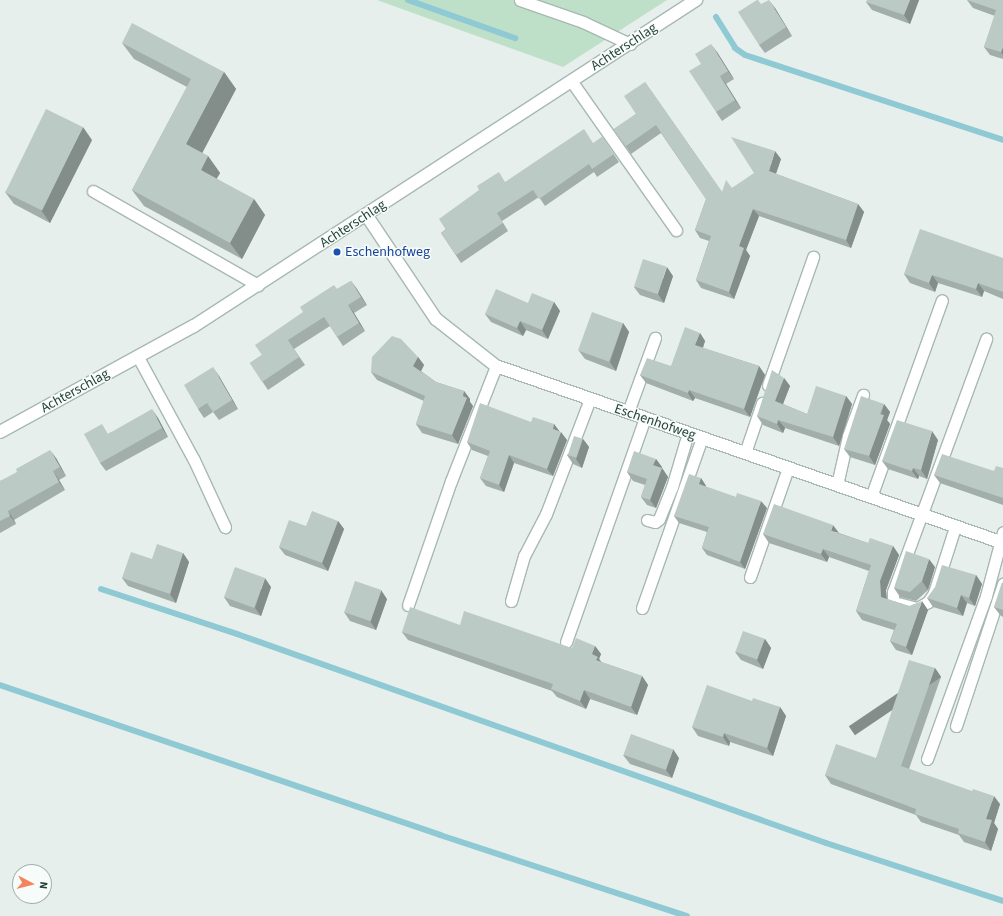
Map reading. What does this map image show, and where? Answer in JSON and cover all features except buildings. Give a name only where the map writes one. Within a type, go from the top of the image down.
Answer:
[{"type":"street","name":"Achterschlag","points":[[0,432],[194,326],[367,216],[696,0]]},
{"type":"street","name":"Eschenhofweg","points":[[367,216],[436,319],[496,366],[955,527],[1002,539]]},
{"type":"lane","points":[[520,0],[583,22],[630,44]]},
{"type":"lane","points":[[572,82],[676,230]]},
{"type":"lane","points":[[93,191],[258,285]]},
{"type":"lane","points":[[745,453],[813,257]]},
{"type":"lane","points":[[871,497],[942,300]]},
{"type":"lane","points":[[628,412],[655,338]]},
{"type":"lane","points":[[955,527],[934,593],[928,602],[918,608],[899,606],[893,602],[892,592],[923,515],[986,339]]},
{"type":"lane","points":[[138,357],[194,460],[225,527]]},
{"type":"lane","points":[[408,605],[451,481],[496,366]]},
{"type":"lane","points":[[837,485],[848,436],[863,395]]},
{"type":"lane","points":[[511,601],[524,556],[546,514],[590,399]]},
{"type":"lane","points":[[566,642],[645,418]]},
{"type":"lane","points":[[647,520],[655,522],[659,519],[672,487],[688,433]]},
{"type":"lane","points":[[642,608],[702,438]]},
{"type":"lane","points":[[750,578],[788,468]]},
{"type":"lane","points":[[927,759],[986,596],[1002,539]]},
{"type":"lane","points":[[956,726],[1003,584]]},
{"type":"green space","points":[[377,0],[667,0],[563,67]]},
{"type":"waterway","points":[[408,0],[515,38]]},
{"type":"waterway","points":[[716,17],[735,48],[745,55],[1003,140]]},
{"type":"waterway","points":[[101,589],[237,634],[826,843],[1003,901]]},
{"type":"waterway","points":[[0,685],[440,835],[687,916]]},
{"type":"place","name":"Eschenhofweg","points":[[337,252]]}]
